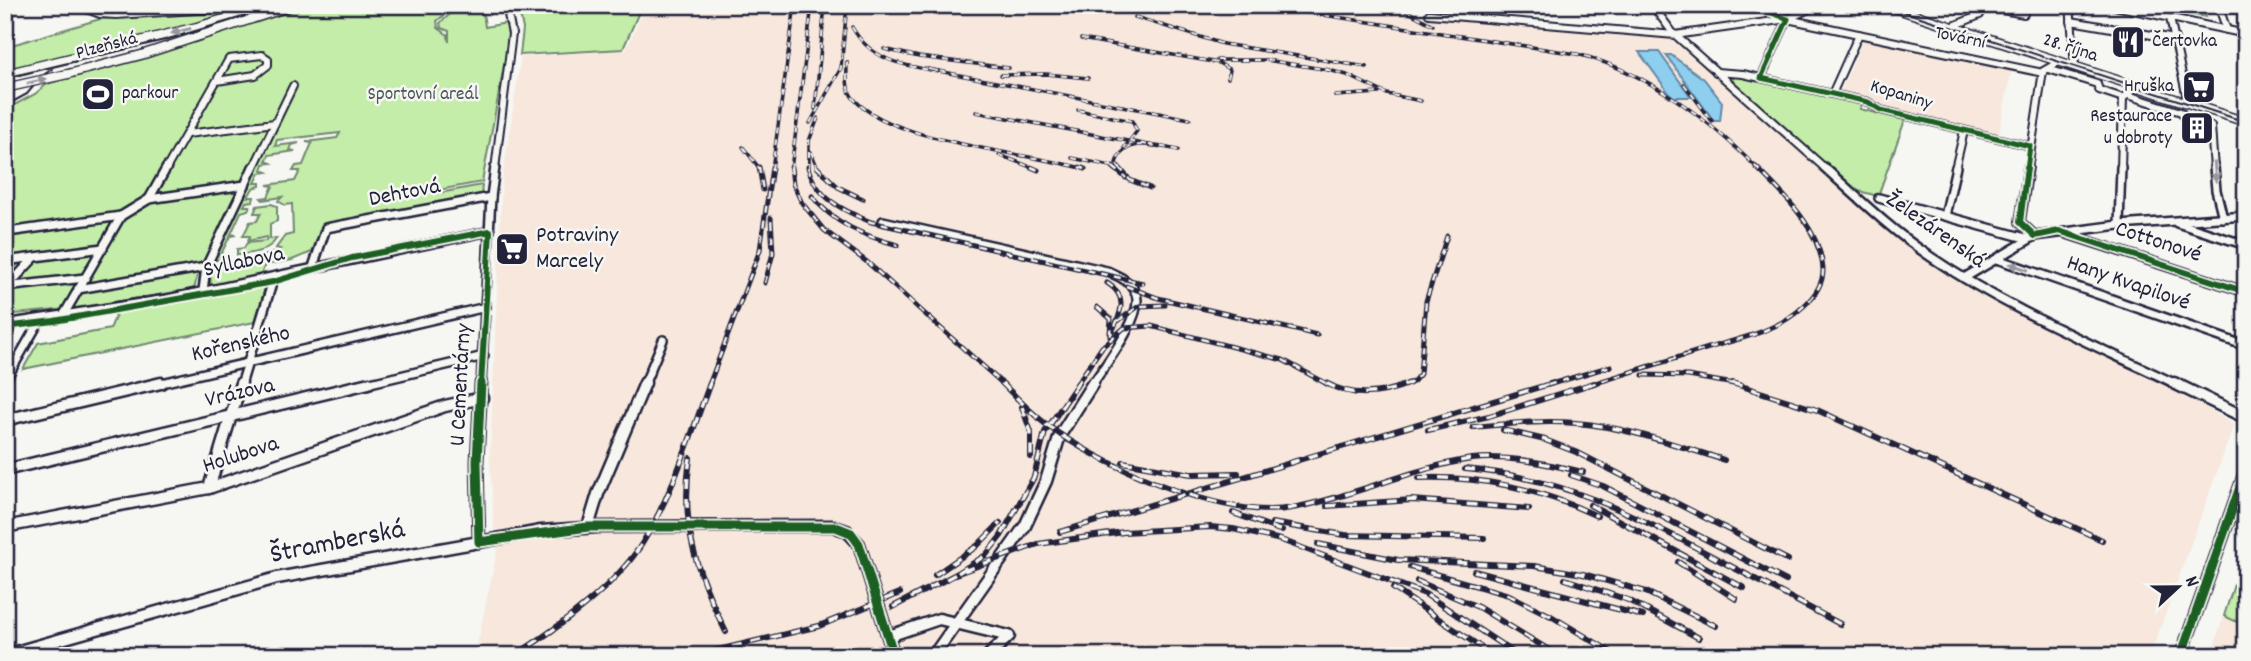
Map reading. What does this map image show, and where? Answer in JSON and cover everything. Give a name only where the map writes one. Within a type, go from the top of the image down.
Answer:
[{"type":"main road","name":"Plzeňská","points":[[5,74],[198,27],[269,5]]},
{"type":"main road","name":"Plzeňská","points":[[5,88],[141,55],[295,5]]},
{"type":"main road","name":"28. října","points":[[1885,5],[2246,122]]},
{"type":"street","points":[[76,5],[100,14],[116,15],[201,7],[269,5]]},
{"type":"street","name":"U Cementárny","points":[[479,541],[477,479],[491,197],[512,34],[506,5]]},
{"type":"street","name":"Železárenská","points":[[1652,5],[1675,35],[1912,243],[1965,278],[2043,320],[2246,418]]},
{"type":"street","points":[[1749,5],[1787,19]]},
{"type":"street","points":[[1429,14],[1675,35],[1787,19],[1817,5]]},
{"type":"street","points":[[2070,5],[2075,66]]},
{"type":"street","points":[[2110,5],[2246,34]]},
{"type":"street","points":[[2218,5],[2227,30]]},
{"type":"street","points":[[2238,5],[2246,6]]},
{"type":"street","points":[[1951,27],[1981,15],[1981,6],[2024,14]]},
{"type":"street","points":[[2170,18],[2188,103]]},
{"type":"street","points":[[1761,78],[1787,19]]},
{"type":"street","name":"Tovární","points":[[1787,19],[2046,71],[2097,85],[2099,90],[2127,95],[2181,113],[2186,118],[2211,127],[2216,190],[2223,218]]},
{"type":"street","points":[[2071,21],[2175,39]]},
{"type":"street","points":[[1832,94],[1858,34]]},
{"type":"street","points":[[149,200],[229,59],[262,55],[268,59],[268,65],[255,75],[217,81]]},
{"type":"street","points":[[2032,237],[2020,222],[2030,146],[2046,71],[2059,62]]},
{"type":"street","name":"Kopaniny","points":[[1716,72],[1761,78],[1868,102],[1881,110],[2030,146]]},
{"type":"street","points":[[203,291],[206,267],[293,86]]},
{"type":"street","points":[[2119,225],[2127,95]]},
{"type":"street","points":[[187,134],[275,123]]},
{"type":"street","points":[[1945,216],[1964,131]]},
{"type":"street","points":[[15,231],[121,216],[149,200],[245,185]]},
{"type":"street","name":"Dehtová","points":[[313,267],[326,228],[491,197]]},
{"type":"street","points":[[1879,198],[2032,237]]},
{"type":"street","points":[[63,316],[121,216]]},
{"type":"street","points":[[1965,278],[2032,237],[2059,231],[2246,216]]},
{"type":"street","points":[[883,220],[1107,271],[1123,279],[1139,297],[1138,310],[1129,327],[1060,435],[1046,481],[1025,526],[933,656]]},
{"type":"street","points":[[2171,221],[2246,245]]},
{"type":"street","name":"Syllabova","points":[[5,324],[203,291],[490,231]]},
{"type":"street","name":"Cottonové","points":[[2059,231],[2246,292]]},
{"type":"street","points":[[5,261],[103,248]]},
{"type":"street","points":[[6,287],[34,258]]},
{"type":"street","name":"Hany Kvapilové","points":[[1997,259],[2246,346]]},
{"type":"street","points":[[78,289],[206,267]]},
{"type":"street","points":[[209,488],[274,277]]},
{"type":"street","points":[[6,287],[85,278]]},
{"type":"street","name":"Kořenského","points":[[5,419],[486,307]]},
{"type":"street","points":[[5,381],[40,320]]},
{"type":"street","points":[[588,527],[598,494],[663,340]]},
{"type":"street","name":"Vrázova","points":[[5,470],[484,356]]},
{"type":"street","name":"Holubova","points":[[5,527],[209,488],[445,406],[482,398]]},
{"type":"street","points":[[2181,656],[2246,470]]},
{"type":"street","name":"Štramberská","points":[[5,655],[278,578],[479,541],[588,527],[825,526],[844,529],[859,544],[894,656]]},
{"type":"street","points":[[889,636],[939,619],[1009,636],[988,656]]},
{"type":"shaded area","points":[[646,5],[1399,5],[1428,18],[1667,37],[1677,42],[1893,236],[1945,274],[2024,316],[2146,374],[2234,425],[2150,656],[475,656],[499,542],[494,527],[490,456],[502,182],[521,57],[626,50]]},
{"type":"shaded area","points":[[1864,38],[2012,68],[1998,137],[1885,109],[1878,101],[1840,93]]},
{"type":"shaded area","points":[[2234,584],[2246,590],[2246,656],[2211,656]]},
{"type":"green space","name":"Sportovní areál","points":[[303,5],[456,5],[437,21],[438,28],[448,35],[449,42],[449,31],[441,28],[440,23],[458,7],[482,5],[485,27],[507,23],[510,34],[482,182],[433,191],[434,194],[482,185],[481,196],[322,227],[312,252],[292,260],[265,265],[260,277],[211,286],[210,272],[215,268],[272,253],[280,249],[276,248],[285,236],[293,234],[292,204],[285,205],[278,201],[282,197],[263,200],[261,198],[268,197],[273,186],[267,185],[295,181],[300,171],[293,171],[296,166],[303,165],[312,143],[306,142],[337,138],[340,133],[277,140],[275,146],[299,143],[292,145],[290,150],[295,151],[269,155],[266,161],[271,163],[264,164],[262,170],[267,172],[260,173],[255,183],[260,183],[260,186],[253,188],[248,197],[254,197],[253,201],[246,202],[244,206],[250,206],[248,210],[241,212],[231,234],[236,235],[230,236],[220,256],[226,256],[226,259],[201,262],[194,289],[78,308],[5,315],[5,281],[18,263],[5,263],[5,110],[35,94],[47,84],[207,38]]},
{"type":"green space","points":[[518,5],[642,5],[623,49],[520,55],[523,29]]},
{"type":"green space","points":[[2138,5],[2202,5],[2206,17],[2179,12],[2177,14]]},
{"type":"green space","points":[[253,8],[199,24],[5,70],[5,47],[100,19]]},
{"type":"green space","points":[[1725,74],[1862,103],[1860,109],[1905,120],[1878,196],[1855,190]]},
{"type":"green space","points":[[257,206],[277,206],[277,221],[270,224],[270,239],[277,238],[265,249],[237,255],[237,249],[244,248],[247,243],[266,241],[267,237],[248,241],[250,236],[243,236],[250,222],[257,221],[261,213],[254,213]]},
{"type":"green space","points":[[266,284],[255,322],[23,369],[38,343],[110,329],[118,310]]},
{"type":"green space","points":[[2246,547],[2246,626],[2224,616]]},
{"type":"water","points":[[1639,52],[1659,52],[1691,97],[1674,97],[1669,93]]},
{"type":"water","points":[[1666,55],[1671,55],[1704,79],[1722,102],[1720,121],[1714,121]]},
{"type":"tram line","points":[[5,78],[165,40],[283,5]]},
{"type":"tram line","points":[[1883,5],[2246,122]]},
{"type":"tram line","points":[[5,106],[27,94],[42,76],[52,69]]},
{"type":"tram line","points":[[2177,656],[2246,461]]},
{"type":"railway","points":[[772,169],[795,5]]},
{"type":"railway","points":[[791,168],[812,5]]},
{"type":"railway","points":[[815,109],[825,5]]},
{"type":"railway","points":[[810,123],[841,68],[847,5]]},
{"type":"railway","points":[[1061,5],[1115,10],[1278,8],[1577,54],[1628,72],[1675,99],[1718,132],[1757,168]]},
{"type":"railway","points":[[1395,5],[1433,25]]},
{"type":"railway","points":[[1135,17],[1223,44],[1367,67]]},
{"type":"railway","points":[[852,27],[868,47],[889,60],[938,71]]},
{"type":"railway","points":[[1081,39],[1219,63],[1230,70],[1228,78]]},
{"type":"railway","points":[[884,49],[919,57],[1009,68]]},
{"type":"railway","points":[[1217,60],[1266,60],[1328,70]]},
{"type":"railway","points":[[847,62],[848,86],[854,99],[872,114],[898,126],[962,144],[1085,169],[1080,167]]},
{"type":"railway","points":[[928,69],[1190,119]]},
{"type":"railway","points":[[1328,70],[1347,75],[1387,94],[1421,101]]},
{"type":"railway","points":[[1001,75],[1046,74],[1088,78]]},
{"type":"railway","points":[[1684,84],[1712,121]]},
{"type":"railway","points":[[1335,96],[1379,93]]},
{"type":"railway","points":[[1078,110],[1132,121],[1137,131],[1129,141]]},
{"type":"railway","points":[[976,112],[1129,141]]},
{"type":"railway","points":[[809,169],[809,141],[818,118]]},
{"type":"railway","points":[[1124,148],[1129,141]]},
{"type":"railway","points":[[1129,141],[1149,145]]},
{"type":"railway","points":[[1120,169],[1116,163],[1127,149],[1149,145]]},
{"type":"railway","points":[[1149,145],[1178,150]]},
{"type":"railway","points":[[1149,145],[1154,146]]},
{"type":"railway","points":[[743,147],[759,168]]},
{"type":"railway","points":[[811,152],[817,167]]},
{"type":"railway","points":[[999,155],[1033,168]]},
{"type":"railway","points":[[1072,158],[1115,169]]},
{"type":"railway","points":[[709,385],[760,250],[772,167]]},
{"type":"railway","points":[[808,167],[817,187],[832,202],[871,222],[1143,283]]},
{"type":"railway","points":[[817,167],[838,187],[863,199]]},
{"type":"railway","points":[[1113,167],[1126,178]]},
{"type":"railway","points":[[1119,167],[1130,180],[1150,188]]},
{"type":"railway","points":[[759,168],[763,190]]},
{"type":"railway","points":[[791,168],[793,184],[802,203],[824,230],[867,262],[1004,385]]},
{"type":"railway","points":[[1033,168],[1038,170]]},
{"type":"railway","points":[[1589,385],[1761,332],[1786,320],[1812,297],[1822,279],[1823,269],[1815,240],[1798,213],[1757,168]]},
{"type":"railway","points":[[812,196],[830,214],[850,228],[898,245]]},
{"type":"railway","points":[[765,283],[773,253],[771,218]]},
{"type":"railway","points":[[1405,385],[1413,382],[1420,374],[1426,301],[1447,236]]},
{"type":"railway","points":[[1107,283],[1119,294],[1121,301],[1120,314],[1110,336]]},
{"type":"railway","points":[[1126,286],[1158,298],[1317,335]]},
{"type":"railway","points":[[1118,321],[1139,306],[1165,305]]},
{"type":"railway","points":[[1097,307],[1111,319],[1110,333]]},
{"type":"railway","points":[[1076,385],[1102,347],[1124,328],[1151,326],[1283,360],[1329,385]]},
{"type":"railway","points":[[1548,385],[1611,366]]},
{"type":"railway","points":[[1643,375],[1688,376],[1736,384]]},
{"type":"railway","points":[[514,656],[602,590],[618,575],[643,542],[680,464],[710,383]]},
{"type":"railway","points":[[1002,383],[1049,427]]},
{"type":"railway","points":[[1049,427],[1078,383]]},
{"type":"railway","points":[[1326,383],[1357,393],[1389,390],[1410,383]]},
{"type":"railway","points":[[1289,463],[1553,383]]},
{"type":"railway","points":[[1428,430],[1489,416],[1594,383]]},
{"type":"railway","points":[[1732,383],[1736,384]]},
{"type":"railway","points":[[1736,384],[1817,410],[2102,540]]},
{"type":"railway","points":[[1022,407],[1031,432],[1031,457]]},
{"type":"railway","points":[[1473,427],[1550,422],[1595,425],[1651,437],[1724,460]]},
{"type":"railway","points":[[958,573],[986,555],[1001,536],[1034,477],[1049,427]]},
{"type":"railway","points":[[1049,427],[1108,462],[1187,494]]},
{"type":"railway","points":[[1503,430],[1545,440],[1576,452],[1788,560]]},
{"type":"railway","points":[[690,458],[687,505],[693,548],[706,589],[726,632]]},
{"type":"railway","points":[[1187,494],[1235,506],[1265,510],[1315,503],[1427,469],[1472,459],[1514,459],[1583,472]]},
{"type":"railway","points":[[1187,494],[1297,461]]},
{"type":"railway","points":[[1123,462],[1191,474],[1238,473]]},
{"type":"railway","points":[[1465,469],[1500,473],[1566,489],[1629,514],[1840,624]]},
{"type":"railway","points":[[1571,475],[1603,486],[1786,581]]},
{"type":"railway","points":[[1419,478],[1466,479],[1510,486],[1554,498],[1597,516]]},
{"type":"railway","points":[[1060,532],[1187,494]]},
{"type":"railway","points":[[1327,506],[1412,500],[1529,509]]},
{"type":"railway","points":[[1590,505],[1744,588]]},
{"type":"railway","points":[[1233,513],[1282,531]]},
{"type":"railway","points":[[935,575],[977,546],[1000,523]]},
{"type":"railway","points":[[1272,523],[1345,535],[1484,538]]},
{"type":"railway","points":[[958,573],[1038,544],[1124,532],[1210,527],[1233,529],[1281,540],[1425,594],[1519,656]]},
{"type":"railway","points":[[1318,544],[1398,560],[1534,566],[1583,574],[1646,592],[1716,626]]},
{"type":"railway","points":[[1678,562],[1736,599]]},
{"type":"railway","points":[[1410,567],[1509,595],[1551,616],[1618,656]]},
{"type":"railway","points":[[1474,571],[1643,616]]},
{"type":"railway","points":[[893,607],[958,573]]},
{"type":"railway","points":[[1565,579],[1628,600],[1699,638]]},
{"type":"railway","points":[[1417,581],[1478,607],[1559,656]]},
{"type":"railway","points":[[1393,588],[1494,656]]},
{"type":"railway","points":[[693,656],[819,626],[900,593]]},
{"type":"cycle path","points":[[1749,5],[1788,19],[1761,78],[1868,102],[1881,110],[2030,146],[2020,222],[2035,236],[2059,231],[2246,292]]},
{"type":"cycle path","points":[[5,327],[54,321],[273,282],[352,258],[490,231],[477,462],[479,542],[588,527],[836,527],[851,533],[859,544],[894,656]]},
{"type":"cycle path","points":[[2181,656],[2246,470]]},
{"type":"place","name":"Čertovka","points":[[2128,42]]},
{"type":"place","name":"Hruška","points":[[2199,87]]},
{"type":"place","name":"parkour","points":[[98,94]]},
{"type":"place","name":"Restaurace u dobroty","points":[[2197,128]]},
{"type":"place","name":"Potraviny Marcely","points":[[512,249]]}]
